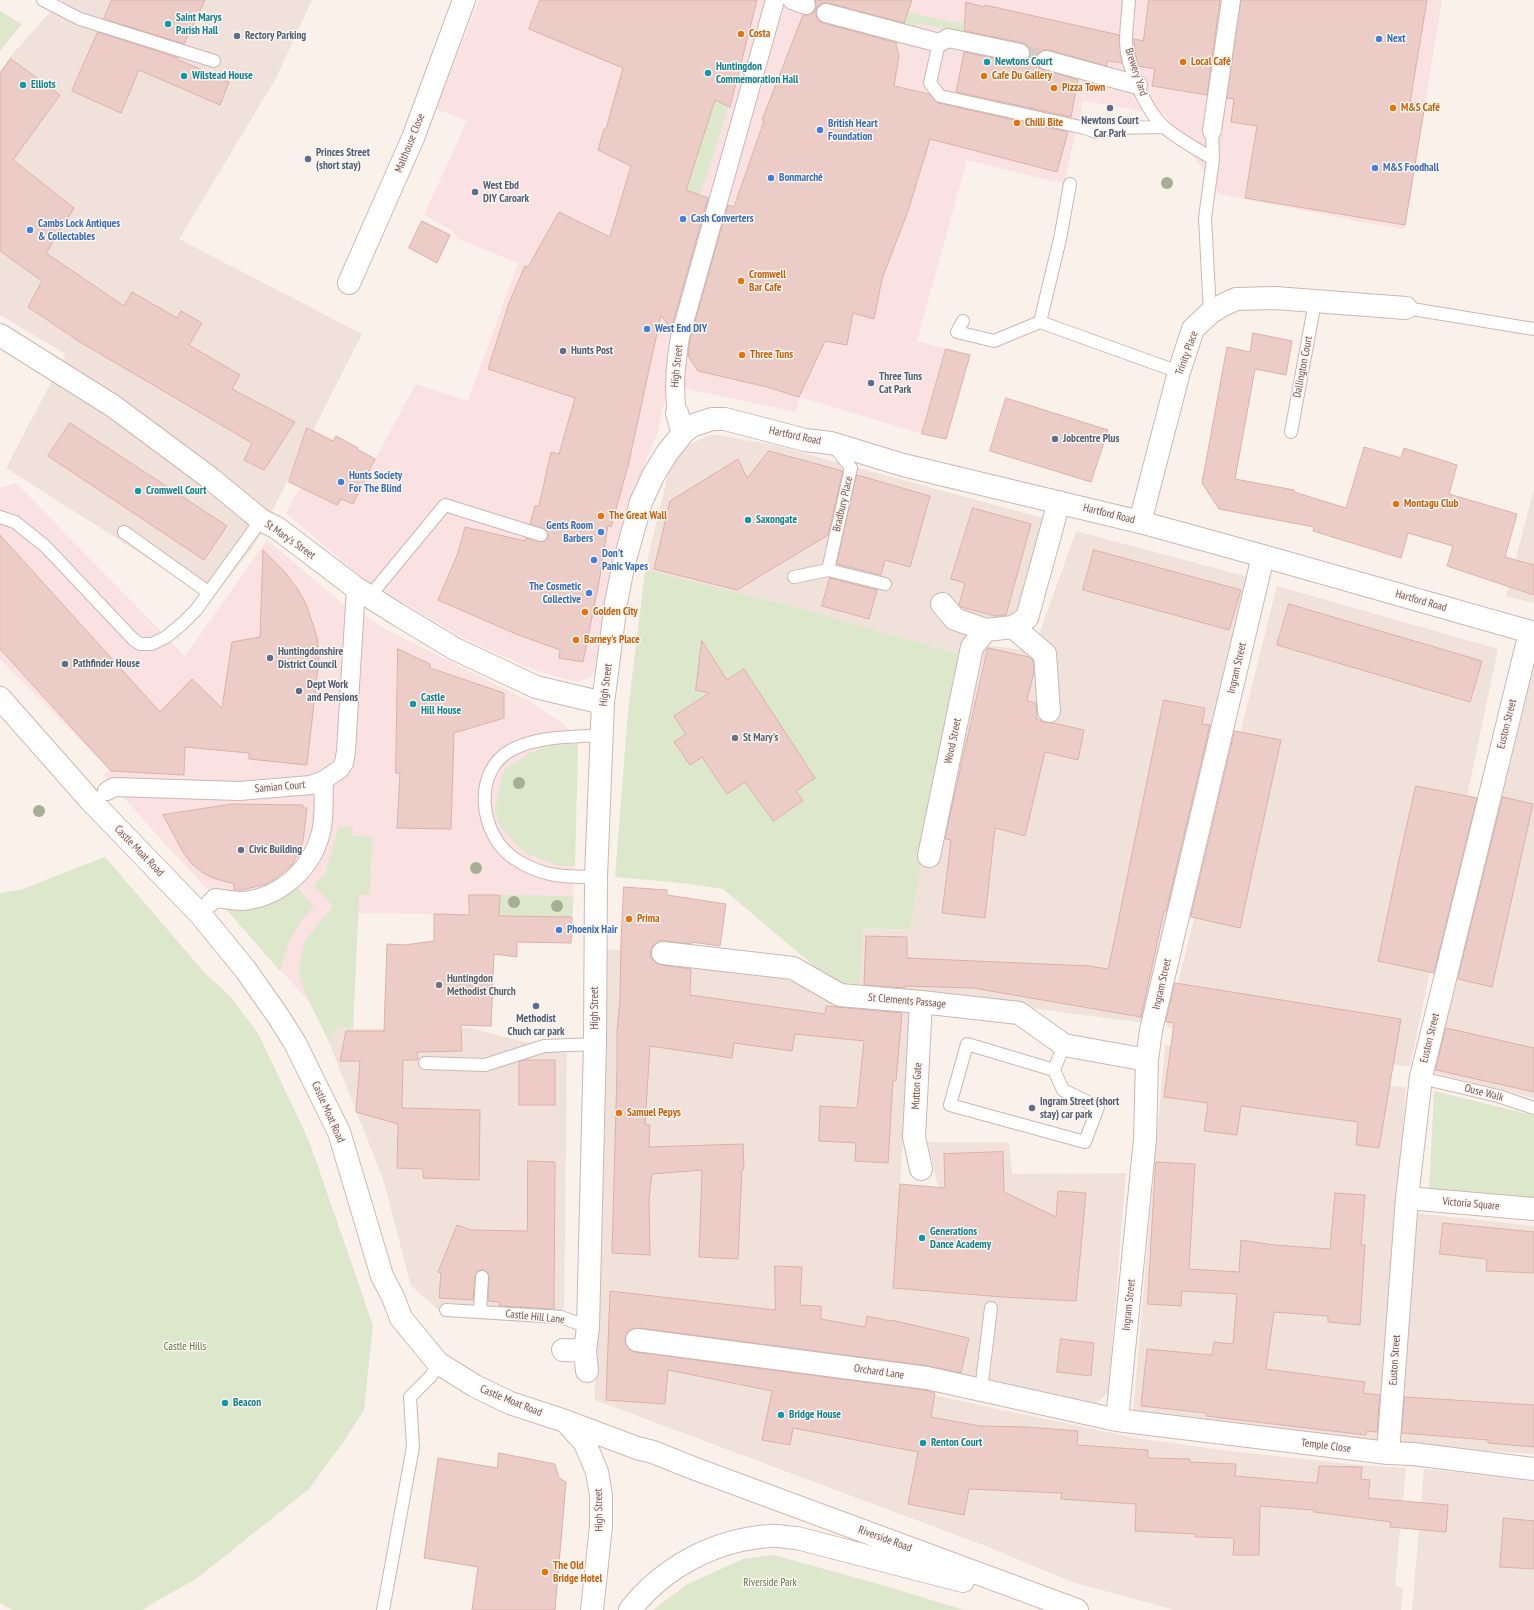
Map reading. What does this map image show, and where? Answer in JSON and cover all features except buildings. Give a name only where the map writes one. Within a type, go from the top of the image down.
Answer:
[{"type":"street","name":"Malthouse Close","points":[[349,283],[414,138],[464,0]]},
{"type":"street","name":"High Street","points":[[563,1350],[586,1361],[594,1044],[596,877],[603,703],[616,603],[622,567],[642,502],[653,476],[667,453],[680,423],[674,397],[680,337],[774,0]]},
{"type":"street","points":[[1212,131],[1231,0]]},
{"type":"street","points":[[826,13],[939,43],[948,38],[1020,53]]},
{"type":"street","points":[[1046,60],[1138,85]]},
{"type":"street","name":"Trinity Place","points":[[1140,522],[1179,372],[1193,329],[1210,313],[1223,304],[1236,299],[1275,298],[1406,308]]},
{"type":"street","name":"St Mary's Street","points":[[0,335],[113,406],[210,478],[261,520],[277,528],[362,593],[455,650],[536,687],[603,703]]},
{"type":"street","name":"Hartford Road","points":[[680,423],[691,426],[701,422],[725,419],[805,440],[831,443],[902,465],[1140,522],[1532,633]]},
{"type":"street","points":[[942,604],[955,619],[986,630],[1013,627],[1027,618],[1059,502]]},
{"type":"street","name":"Ingram Street","points":[[1117,1420],[1145,1139],[1147,1060],[1151,1030],[1264,556]]},
{"type":"street","name":"Samian Court","points":[[107,791],[114,787],[239,791],[311,785],[324,780],[340,769],[344,763],[346,751],[362,593]]},
{"type":"street","points":[[1013,627],[1045,654],[1049,711]]},
{"type":"street","name":"Wood Street","points":[[929,856],[972,647],[986,630]]},
{"type":"street","name":"Euston Street","points":[[1388,1453],[1407,1198],[1421,1077],[1532,633]]},
{"type":"street","name":"Castle Moat Road","points":[[0,698],[90,800],[200,914],[245,969],[278,1016],[295,1043],[339,1132],[382,1276],[393,1297],[401,1318],[438,1363],[475,1386],[510,1403],[653,1452],[693,1468]]},
{"type":"street","points":[[210,903],[216,898],[241,901],[260,898],[285,885],[300,873],[314,854],[322,831],[324,780]]},
{"type":"street","name":"St Clements Passage","points":[[663,953],[793,968],[840,995],[1019,1013],[1064,1045],[1147,1060]]},
{"type":"street","name":"Mutton Gate","points":[[920,1168],[914,1137],[921,1002]]},
{"type":"street","name":"Victoria Square","points":[[1407,1198],[1534,1209]]},
{"type":"street","name":"Orchard Lane","points":[[637,1340],[927,1378],[1117,1420]]},
{"type":"street","name":"Temple Close","points":[[1117,1420],[1534,1469]]},
{"type":"street","name":"High Street","points":[[565,1421],[585,1443],[597,1472],[601,1494],[601,1526],[592,1610]]},
{"type":"street","name":"Riverside Road","points":[[693,1468],[1075,1610]]},
{"type":"street","points":[[630,1610],[642,1594],[674,1568],[704,1552],[735,1542],[770,1536],[797,1538],[1075,1610]]},
{"type":"lane","points":[[43,0],[80,19],[214,61]]},
{"type":"lane","name":"Brewery Yard","points":[[1129,0],[1126,44],[1130,63],[1151,113],[1164,127],[1213,159]]},
{"type":"lane","points":[[939,43],[930,83],[940,96],[1085,128],[1096,132],[1109,128],[1164,127]]},
{"type":"lane","points":[[1210,313],[1205,218],[1213,159],[1212,131]]},
{"type":"lane","points":[[1040,322],[1060,239],[1070,184]]},
{"type":"lane","name":"Dallington Court","points":[[1291,432],[1315,302]]},
{"type":"lane","points":[[1406,308],[1534,329]]},
{"type":"lane","points":[[963,321],[958,332],[994,341],[1040,322],[1179,372]]},
{"type":"lane","name":"Bradbury Place","points":[[828,570],[850,468],[831,443]]},
{"type":"lane","points":[[362,593],[445,505],[541,535]]},
{"type":"lane","points":[[0,516],[15,522],[45,546],[133,639],[140,644],[152,644],[166,637],[196,610],[261,520]]},
{"type":"lane","points":[[124,532],[208,592]]},
{"type":"lane","points":[[794,578],[828,570],[885,584]]},
{"type":"lane","points":[[596,877],[563,877],[530,868],[513,858],[499,845],[490,830],[486,815],[485,790],[490,770],[500,758],[511,750],[528,742],[555,738],[602,736]]},
{"type":"lane","points":[[425,1063],[485,1065],[544,1046],[594,1044]]},
{"type":"lane","points":[[1054,1070],[967,1044],[950,1105],[1085,1142],[1098,1107],[1062,1090],[1054,1070],[1064,1045]]},
{"type":"lane","name":"Ouse Walk","points":[[1434,1080],[1498,1096],[1534,1108]]},
{"type":"lane","points":[[480,1312],[482,1277]]},
{"type":"lane","points":[[981,1390],[991,1308]]},
{"type":"lane","name":"Castle Hill Lane","points":[[446,1310],[561,1317],[588,1327]]},
{"type":"lane","points":[[383,1610],[413,1448],[410,1397],[431,1376],[438,1363]]},
{"type":"shaded area","points":[[61,0],[312,0],[276,78],[179,239],[362,334],[256,543],[212,599],[6,468],[66,354],[0,315],[0,71],[10,57]]},
{"type":"shaded area","points":[[479,0],[1442,0],[1405,229],[1361,222],[1219,194],[1165,115],[1083,101],[1064,184],[967,160],[917,341],[946,349],[922,434],[800,397],[796,412],[668,385],[658,431],[629,506],[597,670],[589,678],[577,682],[535,670],[456,634],[365,580],[286,513],[318,454],[375,459],[416,384],[468,401],[518,263],[456,238],[455,232],[424,215],[467,121],[436,109]]},
{"type":"shaded area","points":[[711,435],[774,445],[1043,518],[1020,611],[1001,623],[965,615],[966,656],[803,609],[645,570],[671,462],[684,448]]},
{"type":"shaded area","name":"Huntingdonshire District Council","points":[[16,483],[185,656],[267,540],[342,603],[389,631],[529,701],[566,726],[578,745],[572,917],[499,916],[500,895],[469,895],[469,915],[358,913],[353,1029],[338,1026],[329,1042],[310,1003],[103,774],[111,771],[0,659],[0,488]]},
{"type":"shaded area","points":[[1534,489],[1534,603],[1506,596]]},
{"type":"shaded area","points":[[1076,531],[1252,578],[1145,1023],[860,986],[863,928],[910,930],[921,866],[937,864],[982,645],[1033,651]]},
{"type":"shaded area","points":[[1277,586],[1498,649],[1410,1067],[1167,1027]]},
{"type":"shaded area","points":[[1534,658],[1534,1098],[1430,1072]]},
{"type":"shaded area","points":[[601,948],[788,975],[911,1012],[900,1184],[938,1187],[928,1142],[1009,1142],[1012,1174],[1126,1173],[1108,1393],[1095,1405],[821,1352],[834,1374],[1135,1438],[1238,1452],[1361,1465],[1406,1468],[1395,1586],[1403,1588],[1401,1610],[1175,1610],[1072,1582],[991,1548],[595,1400],[593,1082]]},
{"type":"shaded area","points":[[338,1026],[353,1029],[470,1028],[567,1053],[564,1325],[447,1317],[411,1286],[383,1179],[329,1042]]},
{"type":"shaded area","points":[[1165,1045],[1406,1088],[1379,1444],[1133,1412]]},
{"type":"shaded area","points":[[1416,1213],[1534,1226],[1534,1454],[1398,1445]]},
{"type":"shaded area","points":[[1424,1469],[1534,1480],[1534,1610],[1412,1610]]},
{"type":"green space","points":[[0,11],[22,24],[0,51]]},
{"type":"green space","points":[[907,12],[961,24],[961,22],[975,23],[973,37],[956,32],[955,30],[915,23],[914,27],[903,24]]},
{"type":"green space","points":[[715,100],[729,106],[700,195],[686,190]]},
{"type":"green space","points":[[645,570],[803,609],[966,656],[921,866],[910,930],[863,928],[860,986],[838,986],[723,889],[682,883],[615,877],[628,712]]},
{"type":"green space","points":[[552,745],[578,745],[575,866],[558,866],[528,854],[519,847],[501,828],[495,809],[502,776],[506,768],[530,753]]},
{"type":"green space","points":[[339,827],[352,827],[353,836],[372,837],[370,895],[359,895],[353,1029],[338,1026],[329,1042],[310,1003],[298,973],[305,941],[333,906],[314,885],[325,874]]},
{"type":"green space","name":"Castle Hills","points":[[105,857],[204,972],[232,998],[259,1035],[309,1141],[373,1325],[364,1410],[344,1441],[309,1489],[196,1579],[143,1610],[13,1610],[0,1603],[0,893],[20,890]]},
{"type":"green space","points":[[295,886],[314,906],[301,921],[289,941],[280,971],[224,907],[245,909],[262,905],[270,902]]},
{"type":"green space","points":[[500,895],[574,896],[572,917],[499,916]]},
{"type":"green space","points":[[1434,1091],[1532,1115],[1534,1117],[1534,1200],[1429,1192]]},
{"type":"green space","name":"Riverside Park","points":[[774,1555],[964,1610],[653,1610],[686,1585],[743,1559]]},
{"type":"tunnel","points":[[1020,53],[1046,60]]},
{"type":"place","name":"Saint Marys Parish Hall","points":[[168,24]]},
{"type":"place","name":"Costa","points":[[741,34]]},
{"type":"place","name":"Rectory Parking","points":[[237,36]]},
{"type":"place","name":"Next","points":[[1379,39]]},
{"type":"place","name":"Newtons Court","points":[[987,62]]},
{"type":"place","name":"Local Café","points":[[1183,62]]},
{"type":"place","name":"Huntingdon Commemoration Hall","points":[[708,73]]},
{"type":"place","name":"Wilstead House","points":[[184,76]]},
{"type":"place","name":"Cafe Du Gallery","points":[[984,76]]},
{"type":"place","name":"Elliots","points":[[23,85]]},
{"type":"place","name":"Pizza Town","points":[[1054,88]]},
{"type":"place","name":"Newtons Court Car Park","points":[[1110,108]]},
{"type":"place","name":"M&S Café","points":[[1393,108]]},
{"type":"place","name":"Chilli Bite","points":[[1017,123]]},
{"type":"place","name":"British Heart Foundation","points":[[820,130]]},
{"type":"place","name":"Princes Street (short stay)","points":[[308,159]]},
{"type":"place","name":"M&S Foodhall","points":[[1375,168]]},
{"type":"place","name":"Bonmarché","points":[[771,178]]},
{"type":"place","name":"West Ebd DIY Caroark","points":[[475,192]]},
{"type":"place","name":"Cash Converters","points":[[683,219]]},
{"type":"place","name":"Cambs Lock Antiques & Collectables","points":[[30,230]]},
{"type":"place","name":"Cromwell Bar Cafe","points":[[741,281]]},
{"type":"place","name":"West End DIY","points":[[647,329]]},
{"type":"place","name":"Hunts Post","points":[[563,351]]},
{"type":"place","name":"Three Tuns","points":[[742,355]]},
{"type":"place","name":"Three Tuns Cat Park","points":[[871,383]]},
{"type":"place","name":"Jobcentre Plus","points":[[1055,439]]},
{"type":"place","name":"Hunts Society For The Blind","points":[[341,482]]},
{"type":"place","name":"Cromwell Court","points":[[138,491]]},
{"type":"place","name":"Montagu Club","points":[[1396,504]]},
{"type":"place","name":"The Great Wall","points":[[601,516]]},
{"type":"place","name":"Saxongate","points":[[748,520]]},
{"type":"place","name":"Gents Room Barbers","points":[[601,532]]},
{"type":"place","name":"Don't Panic Vapes","points":[[594,560]]},
{"type":"place","name":"The Cosmetic Collective","points":[[589,593]]},
{"type":"place","name":"Golden City","points":[[585,612]]},
{"type":"place","name":"Barney's Place","points":[[576,640]]},
{"type":"place","name":"Huntingdonshire District Council","points":[[270,658]]},
{"type":"place","name":"Pathfinder House","points":[[65,664]]},
{"type":"place","name":"Dept Work and Pensions","points":[[299,691]]},
{"type":"place","name":"Castle Hill House","points":[[413,704]]},
{"type":"place","name":"St Mary's","points":[[735,738]]},
{"type":"place","name":"Civic Building","points":[[241,850]]},
{"type":"place","name":"Prima","points":[[629,919]]},
{"type":"place","name":"Phoenix Hair","points":[[559,930]]},
{"type":"place","name":"Huntingdon Methodist Church","points":[[439,985]]},
{"type":"place","name":"Methodist Chuch car park","points":[[536,1006]]},
{"type":"place","name":"Ingram Street (short stay) car park","points":[[1032,1108]]},
{"type":"place","name":"Samuel Pepys","points":[[619,1113]]},
{"type":"place","name":"Generations Dance Academy","points":[[922,1238]]},
{"type":"place","name":"Beacon","points":[[225,1403]]},
{"type":"place","name":"Bridge House","points":[[781,1415]]},
{"type":"place","name":"Renton Court","points":[[923,1443]]},
{"type":"place","name":"The Old Bridge Hotel","points":[[545,1572]]}]
